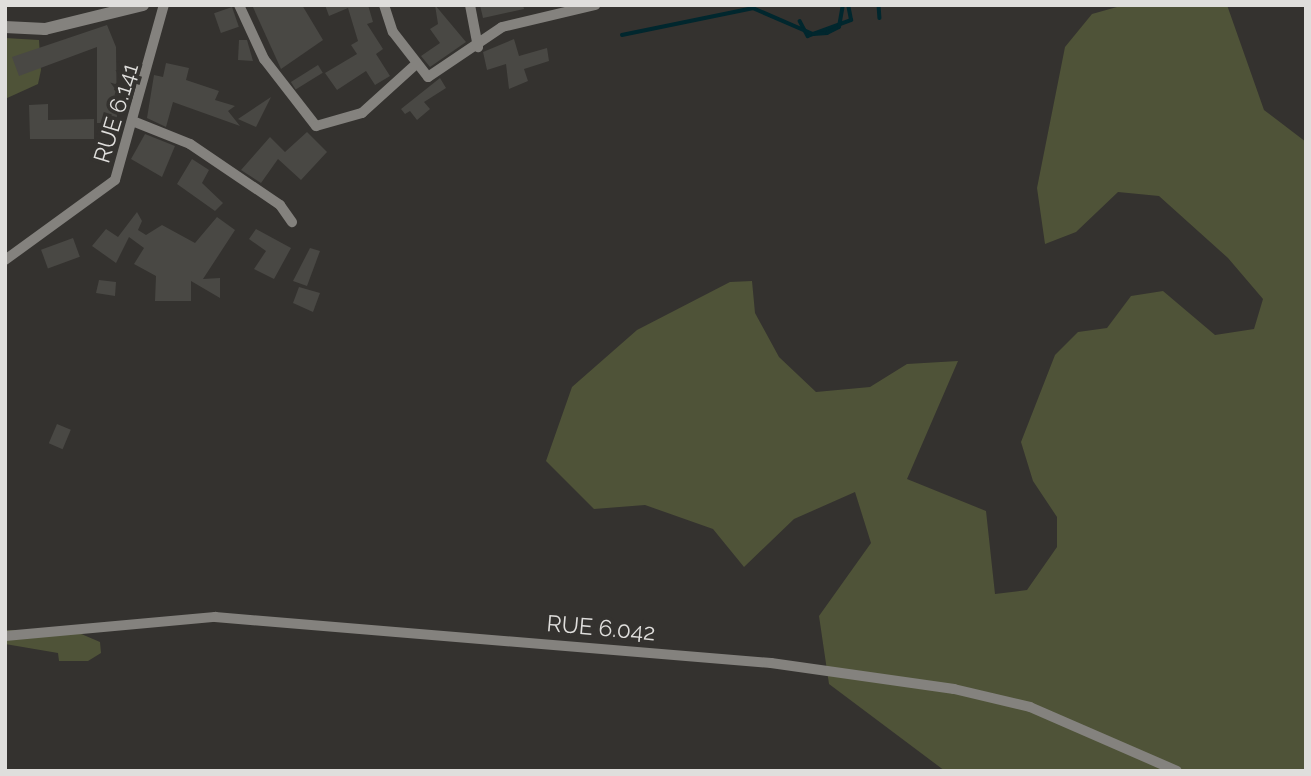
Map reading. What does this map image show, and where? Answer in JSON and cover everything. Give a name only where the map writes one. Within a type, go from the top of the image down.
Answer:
[{"type":"street","points":[[5,27],[45,29],[143,5]]},
{"type":"street","name":"RUE 6.141","points":[[6,258],[110,186],[135,122],[164,5]]},
{"type":"street","points":[[239,5],[264,59],[316,126],[362,113],[414,66]]},
{"type":"street","points":[[384,5],[414,66],[433,77],[508,24],[595,5]]},
{"type":"street","points":[[470,5],[478,47]]},
{"type":"street","points":[[135,122],[190,144],[280,205],[292,222]]},
{"type":"street","name":"RUE 6.042","points":[[5,636],[215,617],[771,663],[954,689],[1030,707],[1177,771]]},
{"type":"green space","points":[[1124,5],[1227,5],[1264,110],[1306,142],[1306,771],[945,771],[829,684],[819,616],[871,543],[855,492],[794,519],[744,567],[713,529],[645,505],[594,509],[546,461],[572,387],[637,330],[730,282],[752,281],[755,313],[779,357],[816,392],[870,387],[907,364],[958,361],[907,479],[986,511],[995,594],[1027,590],[1057,547],[1057,517],[1033,481],[1021,442],[1055,355],[1078,332],[1107,328],[1131,296],[1163,291],[1215,335],[1254,329],[1263,299],[1228,258],[1159,196],[1118,192],[1076,232],[1045,244],[1037,188],[1065,47],[1092,14]]},
{"type":"green space","points":[[5,38],[39,40],[41,70],[38,84],[5,99]]},
{"type":"green space","points":[[5,630],[72,630],[100,642],[101,653],[88,661],[59,661],[58,653],[5,644]]},
{"type":"building","points":[[252,5],[302,5],[323,40],[281,69]]},
{"type":"building","points":[[325,5],[368,5],[373,22],[367,24],[383,49],[376,54],[390,76],[375,85],[366,71],[337,90],[325,73],[357,54],[351,45],[358,41],[348,8],[329,16]]},
{"type":"building","points":[[435,5],[466,42],[430,67],[421,56],[440,43],[430,29],[438,24]]},
{"type":"building","points":[[480,5],[523,5],[524,9],[483,18]]},
{"type":"building","points":[[232,7],[239,27],[221,33],[214,13]]},
{"type":"building","points":[[107,25],[116,47],[117,123],[97,123],[97,47],[19,76],[12,57]]},
{"type":"building","points":[[514,39],[519,56],[547,48],[549,61],[524,69],[528,81],[509,89],[506,64],[487,70],[483,52]]},
{"type":"building","points":[[239,40],[247,40],[253,61],[238,60]]},
{"type":"building","points":[[166,63],[189,68],[186,80],[219,91],[215,100],[235,106],[228,111],[240,126],[173,102],[166,127],[147,118],[154,75],[163,77]]},
{"type":"building","points":[[318,65],[323,73],[296,90],[291,82]]},
{"type":"building","points":[[440,78],[446,88],[424,102],[430,109],[417,120],[410,111],[405,114],[401,109]]},
{"type":"building","points":[[271,97],[256,127],[238,119]]},
{"type":"building","points":[[48,104],[48,120],[94,119],[94,139],[30,139],[29,105]]},
{"type":"building","points":[[307,132],[327,152],[301,180],[278,159],[261,183],[241,170],[270,137],[285,152]]},
{"type":"building","points":[[145,134],[175,146],[162,177],[131,159]]},
{"type":"building","points":[[192,159],[209,170],[202,183],[223,203],[215,211],[177,184]]},
{"type":"building","points":[[137,212],[142,221],[138,230],[146,235],[162,225],[195,243],[217,217],[235,230],[203,279],[220,278],[220,298],[191,281],[191,301],[155,301],[156,276],[134,264],[144,248],[129,237],[116,263],[92,246],[106,229],[118,237]]},
{"type":"building","points":[[256,229],[291,248],[274,279],[254,269],[266,251],[249,239]]},
{"type":"building","points":[[73,238],[80,257],[48,268],[41,250]]},
{"type":"building","points":[[310,248],[320,251],[307,286],[293,281]]},
{"type":"building","points":[[99,280],[116,282],[115,296],[96,293]]},
{"type":"building","points":[[299,287],[320,293],[313,312],[293,303]]},
{"type":"building","points":[[57,424],[71,430],[63,449],[49,443]]},
{"type":"waterway","points":[[622,35],[753,8],[813,34],[827,33],[839,27],[843,5]]},
{"type":"waterway","points":[[800,21],[808,36],[851,20],[848,5]]},
{"type":"waterway","points":[[879,5],[880,18]]}]
